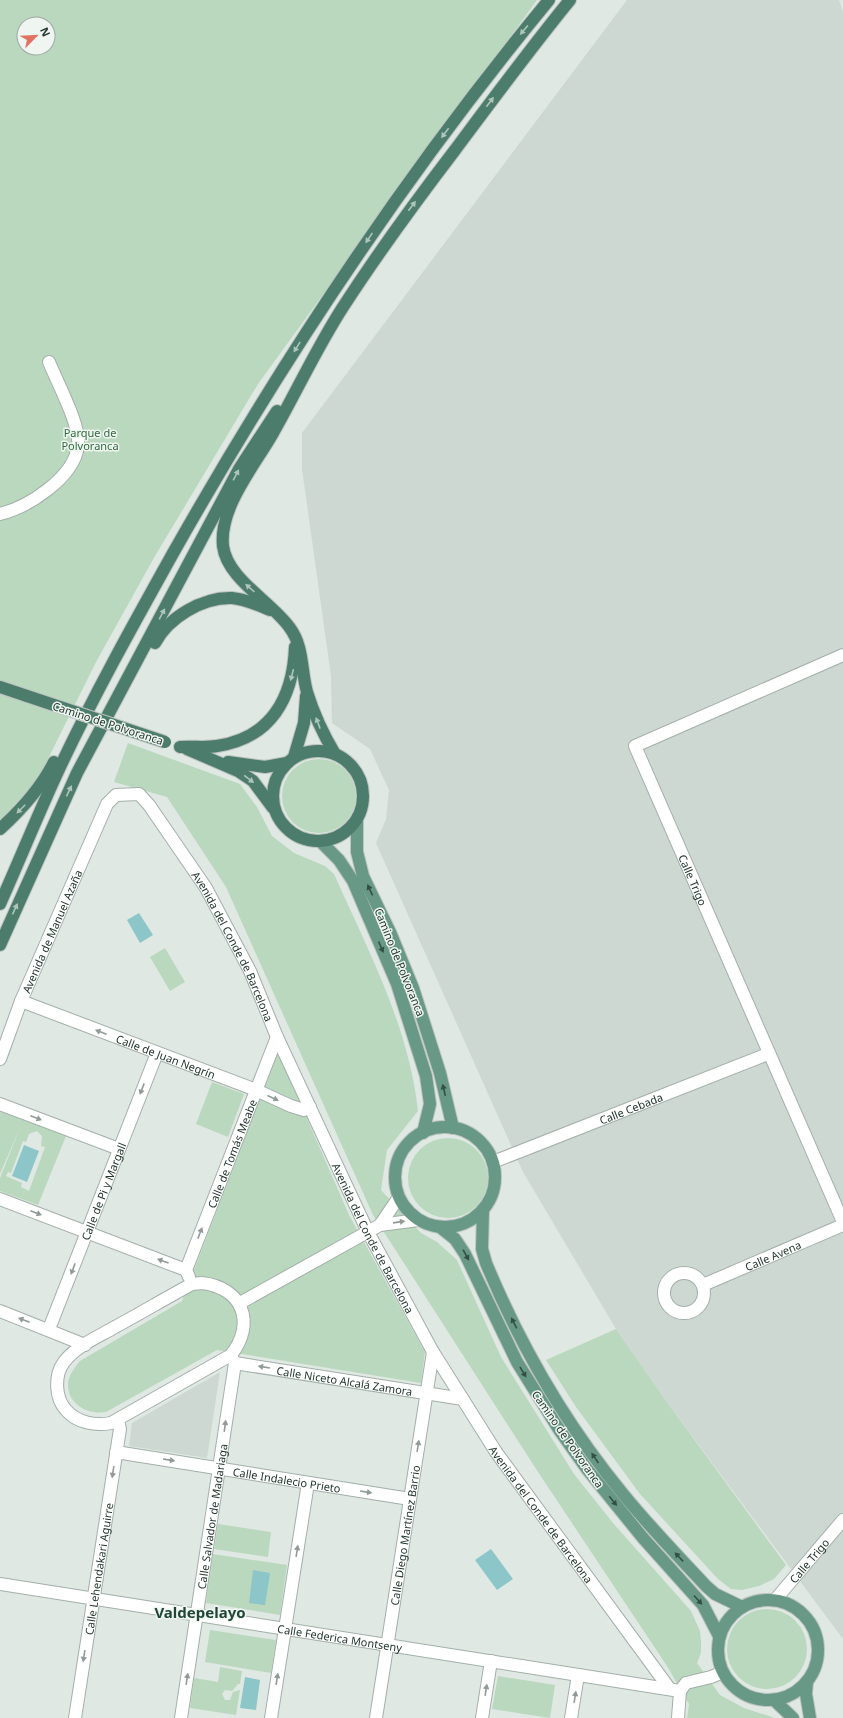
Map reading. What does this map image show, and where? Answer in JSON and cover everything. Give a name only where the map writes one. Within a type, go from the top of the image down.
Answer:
[{"type":"highway","points":[[0,904],[60,766],[135,621],[225,461],[324,306],[393,202],[518,38],[549,0]]},
{"type":"highway","points":[[0,946],[77,773],[240,469],[406,214],[527,53],[570,0]]},
{"type":"highway","points":[[335,754],[318,726],[307,691],[303,661],[295,636],[279,614],[243,582],[228,561],[223,548],[223,533],[230,505],[336,320]]},
{"type":"highway","points":[[77,773],[134,682],[160,634],[176,618],[196,607],[214,601],[231,598],[250,602],[279,614]]},
{"type":"highway","points":[[0,829],[25,806],[47,776],[111,652],[135,621]]},
{"type":"highway","points":[[180,747],[216,746],[237,741],[260,729],[278,710],[289,690],[294,668],[295,636]]},
{"type":"highway","name":"Camino de Polvoranca","points":[[0,687],[215,760],[238,771],[253,781],[275,810]]},
{"type":"highway","points":[[290,760],[307,752],[321,751],[335,754],[351,765],[361,782],[364,795],[362,808],[357,820],[347,831],[335,838],[320,841],[306,840],[293,833],[282,823],[275,810],[273,798],[274,785],[279,773],[290,760],[304,723],[307,691]]},
{"type":"highway","name":"Camino de Polvoranca","points":[[215,760],[265,766],[290,760]]},
{"type":"main road","name":"Camino de Polvoranca","points":[[357,820],[357,852],[364,876],[390,932],[413,988],[440,1073],[453,1128]]},
{"type":"main road","name":"Camino de Polvoranca","points":[[320,841],[339,860],[352,881],[400,991],[426,1076],[430,1104],[423,1133]]},
{"type":"main road","points":[[437,1128],[453,1128],[466,1132],[478,1139],[487,1150],[493,1162],[495,1175],[494,1188],[490,1200],[483,1210],[466,1222],[456,1226],[440,1227],[418,1220],[407,1210],[399,1197],[395,1182],[396,1167],[401,1153],[410,1141],[423,1133],[437,1128]]},
{"type":"main road","name":"Camino de Polvoranca","points":[[483,1210],[482,1249],[490,1273],[532,1360],[571,1423],[598,1463],[622,1494],[701,1580],[715,1594],[742,1607]]},
{"type":"main road","name":"Camino de Polvoranca","points":[[440,1227],[455,1239],[465,1254],[517,1362],[560,1431],[587,1469],[643,1538],[703,1605],[720,1636]]},
{"type":"main road","points":[[758,1600],[775,1600],[790,1605],[803,1614],[812,1626],[817,1641],[818,1657],[813,1672],[807,1682],[793,1694],[774,1700],[759,1700],[738,1690],[723,1672],[718,1661],[720,1636],[728,1619],[742,1607],[758,1600]]},
{"type":"main road","points":[[807,1682],[806,1694],[810,1718]]},
{"type":"main road","points":[[774,1700],[792,1718]]},
{"type":"street","points":[[0,514],[8,512],[43,493],[54,484],[75,459],[78,446],[76,427],[49,362]]},
{"type":"street","name":"Calle Trigo","points":[[843,655],[635,746],[768,1054],[843,1222]]},
{"type":"street","name":"Avenida del Conde de Barcelona","points":[[107,804],[116,795],[139,794],[149,805],[206,888],[250,971],[277,1037],[368,1232],[432,1352],[496,1452],[674,1690]]},
{"type":"street","name":"Avenida de Manuel Azaña","points":[[0,1059],[21,1001],[107,804]]},
{"type":"street","name":"Calle de Juan Negrín","points":[[21,1001],[256,1090],[291,1106],[304,1110],[310,1107]]},
{"type":"street","name":"Calle de Tomás Meabe","points":[[186,1270],[277,1037]]},
{"type":"street","name":"Calle de Pi y Margall","points":[[49,1329],[156,1053]]},
{"type":"street","name":"Calle Cebada","points":[[493,1162],[768,1054]]},
{"type":"street","points":[[0,1104],[119,1150]]},
{"type":"street","points":[[380,1225],[399,1197]]},
{"type":"street","points":[[0,1199],[186,1270],[192,1284]]},
{"type":"street","points":[[240,1303],[380,1225],[418,1220]]},
{"type":"street","name":"Calle Avena","points":[[703,1285],[843,1225]]},
{"type":"street","points":[[192,1284],[211,1284],[225,1290],[240,1303],[245,1326],[233,1359],[118,1420],[100,1425],[82,1421],[67,1411],[59,1400],[58,1382],[64,1362],[85,1345],[192,1284]]},
{"type":"street","points":[[0,1310],[85,1345]]},
{"type":"street","name":"Calle Diego Martínez Barrio","points":[[376,1718],[432,1352]]},
{"type":"street","name":"Calle Niceto Alcalá Zamora","points":[[233,1359],[463,1399]]},
{"type":"street","name":"Calle Salvador de Madariaga","points":[[181,1718],[219,1468],[233,1359]]},
{"type":"street","name":"Calle Lehendakari Aguirre","points":[[75,1718],[120,1429],[118,1420]]},
{"type":"street","name":"Calle Indalecio Prieto","points":[[116,1452],[410,1499]]},
{"type":"street","points":[[271,1718],[308,1483]]},
{"type":"street","name":"Calle Trigo","points":[[775,1600],[843,1520]]},
{"type":"street","name":"Calle Federica Montseny","points":[[0,1584],[674,1690]]},
{"type":"street","points":[[482,1718],[491,1661]]},
{"type":"street","points":[[678,1718],[674,1690],[686,1683],[711,1677],[723,1672]]},
{"type":"street","points":[[571,1718],[578,1675]]},
{"type":"shaded area","points":[[627,0],[839,0],[843,12],[843,1639],[669,1405],[616,1329],[523,1172],[376,843],[386,819],[389,790],[370,749],[332,723],[331,676],[302,469],[302,433]]},
{"type":"shaded area","points":[[220,1372],[207,1458],[129,1446],[132,1423]]},
{"type":"green space","name":"Parque de Polvoranca","points":[[0,0],[537,0],[258,384],[155,556],[96,662],[38,779],[0,821]]},
{"type":"green space","points":[[128,743],[240,784],[257,807],[272,836],[294,853],[325,866],[334,874],[373,960],[396,1019],[406,1049],[418,1111],[387,1150],[381,1190],[421,1233],[437,1242],[457,1260],[501,1357],[574,1474],[613,1523],[691,1611],[700,1631],[701,1653],[697,1663],[720,1695],[744,1708],[775,1718],[687,1718],[689,1704],[667,1666],[538,1472],[373,1215],[226,887],[167,797],[114,782]]},
{"type":"green space","points":[[319,759],[333,762],[345,770],[353,782],[356,796],[353,810],[345,822],[333,830],[319,833],[305,830],[293,822],[285,810],[282,796],[285,782],[293,770],[305,762]]},
{"type":"green space","points":[[165,948],[185,982],[170,991],[150,957]]},
{"type":"green space","points":[[278,1052],[349,1215],[425,1352],[421,1383],[217,1350],[106,1412],[92,1412],[86,1410],[71,1397],[68,1383],[74,1368],[80,1361],[182,1301]]},
{"type":"green space","points":[[212,1082],[244,1094],[228,1137],[196,1124]]},
{"type":"green space","points":[[0,1111],[66,1136],[38,1205],[0,1191],[0,1178],[21,1125],[0,1174]],"holes":[[[37,1131],[42,1136],[41,1146],[45,1147],[29,1191],[21,1187],[22,1183],[6,1176],[8,1172],[11,1173],[23,1141],[26,1142],[29,1134]]]},
{"type":"green space","points":[[440,1138],[456,1138],[477,1149],[488,1170],[488,1186],[477,1207],[456,1218],[440,1218],[426,1212],[419,1207],[414,1200],[408,1186],[408,1170],[414,1156],[419,1149],[426,1144]]},
{"type":"green space","points":[[616,1329],[669,1405],[786,1565],[774,1579],[759,1586],[742,1590],[731,1589],[718,1579],[640,1494],[576,1407],[546,1360]]},
{"type":"green space","points":[[218,1524],[271,1532],[268,1557],[214,1549]]},
{"type":"green space","points":[[213,1554],[287,1565],[280,1615],[206,1603]]},
{"type":"green space","points":[[759,1609],[775,1609],[789,1616],[800,1627],[807,1641],[807,1657],[804,1664],[795,1677],[789,1682],[775,1689],[759,1689],[745,1682],[734,1671],[727,1657],[727,1641],[734,1627],[745,1616]]},
{"type":"green space","points":[[210,1630],[276,1640],[271,1673],[205,1662]]},
{"type":"green space","points":[[220,1667],[242,1671],[240,1684],[238,1684],[232,1691],[225,1690],[222,1694],[225,1700],[230,1700],[233,1692],[240,1690],[236,1715],[190,1708],[194,1678],[218,1682]]},
{"type":"green space","points":[[498,1676],[555,1685],[550,1718],[492,1709]]},
{"type":"water","points":[[139,913],[153,935],[140,943],[127,920]]},
{"type":"water","points":[[24,1145],[39,1151],[27,1182],[12,1176]]},
{"type":"water","points":[[491,1549],[513,1579],[497,1590],[475,1560]]},
{"type":"water","points":[[253,1570],[270,1573],[265,1605],[249,1603]]},
{"type":"water","points":[[245,1677],[260,1680],[256,1710],[240,1708]]},
{"type":"district","name":"Valdepelayo","points":[[200,1612]]}]
